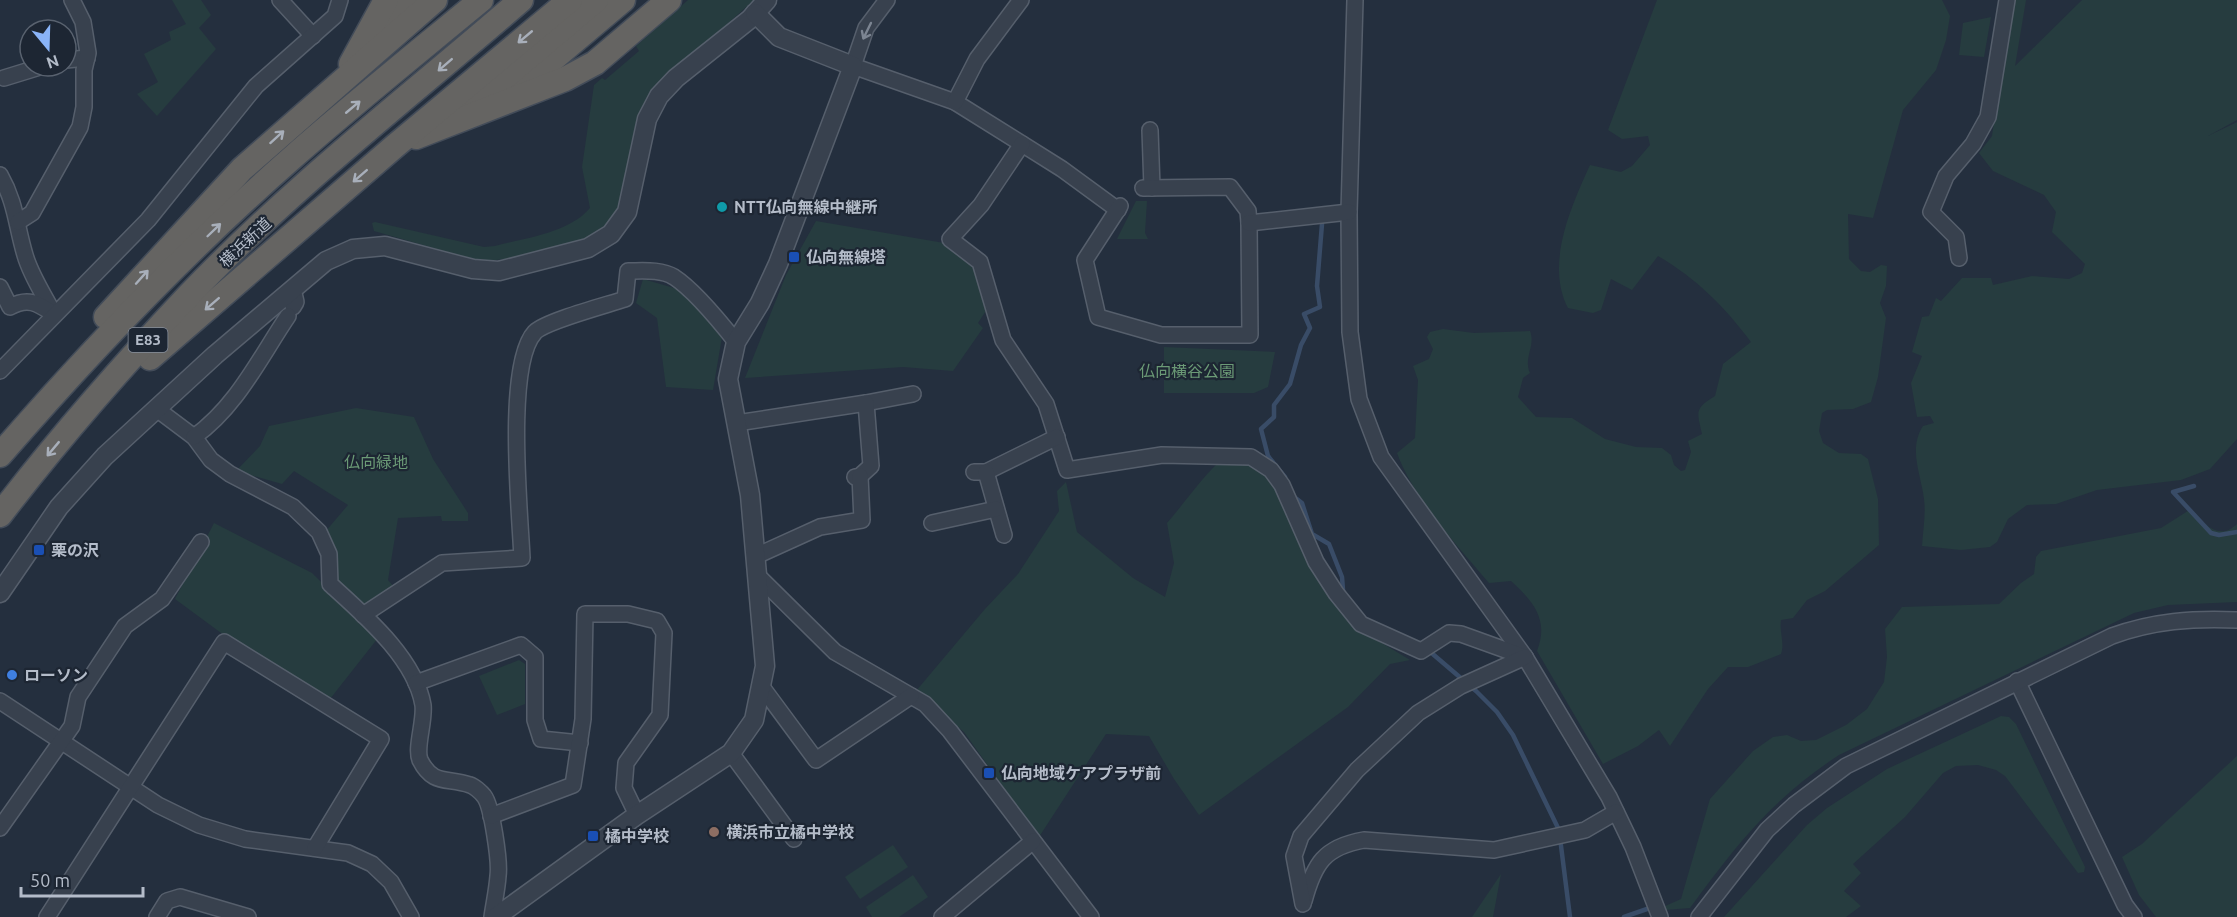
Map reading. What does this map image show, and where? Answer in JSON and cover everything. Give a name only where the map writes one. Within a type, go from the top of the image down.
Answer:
[{"type":"highway","points":[[344,77],[386,0]]},
{"type":"highway","points":[[367,34],[408,0]]},
{"type":"highway","points":[[0,454],[78,347],[242,169],[344,77],[435,0]]},
{"type":"highway","name":"横浜新道","points":[[0,454],[69,376],[227,218],[292,158],[481,0]]},
{"type":"highway","name":"横浜新道","points":[[0,515],[75,423],[190,294],[312,180],[521,0]]},
{"type":"highway","points":[[75,423],[395,146],[570,0]]},
{"type":"highway","points":[[449,124],[596,0]]},
{"type":"highway","points":[[501,103],[623,0]]},
{"type":"highway","points":[[547,86],[649,0]]},
{"type":"highway","points":[[395,146],[547,86],[595,63],[669,0]]},
{"type":"street","points":[[18,222],[32,213],[80,127],[84,107],[84,70],[87,58],[83,22],[72,0]]},
{"type":"street","points":[[280,0],[313,36]]},
{"type":"street","points":[[0,371],[148,220],[256,86],[335,16],[340,0]]},
{"type":"street","points":[[494,917],[637,815],[731,753],[753,720],[765,666],[759,576],[750,495],[728,379],[736,342],[778,264],[866,28],[887,0]]},
{"type":"street","points":[[956,102],[977,59],[1021,0]]},
{"type":"street","points":[[1355,0],[1349,212],[1350,332],[1359,399],[1381,457],[1525,657],[1616,812],[1660,917]]},
{"type":"street","points":[[1959,258],[1956,237],[1931,212],[1946,176],[1973,144],[1988,117],[2007,0]]},
{"type":"street","points":[[194,437],[208,427],[236,398],[291,304],[326,261],[353,249],[385,246],[472,269],[499,271],[588,248],[611,234],[627,212],[646,119],[658,96],[761,6],[780,38],[956,102],[1119,208],[1085,260],[1098,317],[1161,335],[1250,335],[1250,223],[1248,211],[1230,187],[1148,188],[1150,130]]},
{"type":"street","points":[[78,59],[87,58]]},
{"type":"street","points":[[4,78],[18,74]]},
{"type":"street","points":[[1022,144],[981,205],[950,239],[980,262],[1003,340],[1046,404],[1067,470],[1162,455],[1251,457],[1271,470],[1282,485],[1316,562],[1336,593],[1361,624],[1426,648],[1449,633],[1461,634],[1525,657]]},
{"type":"street","points":[[0,175],[11,195],[25,256],[54,314]]},
{"type":"street","points":[[1250,223],[1349,212]]},
{"type":"street","points":[[363,615],[442,563],[522,558],[516,418],[525,347],[536,331],[625,299],[628,271],[654,271],[673,277],[717,318],[736,342]]},
{"type":"street","points":[[0,287],[10,307],[21,301],[33,301],[54,314]]},
{"type":"street","points":[[0,592],[59,507],[105,456],[158,410],[214,356],[291,304]]},
{"type":"street","points":[[737,423],[913,394]]},
{"type":"street","points":[[756,556],[820,526],[862,520],[858,477],[871,466],[866,403]]},
{"type":"street","points":[[158,410],[194,437],[218,465],[230,474],[293,507],[319,532],[329,554],[330,584],[363,615],[412,672],[423,706],[418,754],[421,762],[429,774],[438,779],[471,785],[485,796],[499,874],[494,917]]},
{"type":"street","points":[[1004,535],[980,472],[1057,437]]},
{"type":"street","points":[[932,524],[996,509]]},
{"type":"street","points":[[0,828],[72,726],[78,697],[125,626],[162,599],[201,542]]},
{"type":"street","points":[[759,576],[835,652],[925,704],[950,731],[1091,917]]},
{"type":"street","points":[[490,816],[573,785],[583,719],[585,614],[628,614],[657,621],[664,633],[660,715],[626,763],[624,788],[637,815]]},
{"type":"street","points":[[1699,917],[1767,830],[1794,805],[1846,766],[2112,636],[2137,627],[2188,619],[2237,620]]},
{"type":"street","points":[[47,917],[224,642],[381,739],[315,848]]},
{"type":"street","points":[[416,684],[521,645],[535,657],[535,720],[541,739],[580,743]]},
{"type":"street","points":[[1525,657],[1466,684],[1418,713],[1366,762],[1301,836],[1294,856],[1303,904],[1312,872],[1329,851],[1344,843],[1364,840],[1494,850],[1585,830],[1616,812]]},
{"type":"street","points":[[2017,681],[2125,904],[2134,917]]},
{"type":"street","points":[[762,687],[816,760],[911,696]]},
{"type":"street","points":[[0,701],[158,805],[199,825],[245,839],[348,853],[372,864],[391,882],[411,917]]},
{"type":"street","points":[[731,753],[794,839]]},
{"type":"street","points":[[942,917],[1033,841]]},
{"type":"street","points":[[157,917],[167,902],[180,897],[248,917]]},
{"type":"green space","points":[[172,0],[201,0],[211,15],[199,28],[216,49],[157,116],[137,94],[158,82],[144,54],[171,40],[169,32],[186,24]]},
{"type":"green space","points":[[688,0],[754,0],[724,27],[721,34],[673,69],[654,90],[619,208],[598,232],[556,249],[520,257],[475,260],[374,231],[372,223],[375,222],[484,247],[559,229],[581,216],[590,208],[582,167],[594,85],[602,78],[605,80],[639,51],[636,46]]},
{"type":"green space","points":[[1657,0],[1942,0],[1950,16],[1946,40],[1936,70],[1903,110],[1873,218],[1848,214],[1849,259],[1861,271],[1870,272],[1881,265],[1887,266],[1886,286],[1880,303],[1886,318],[1878,377],[1871,402],[1853,409],[1827,410],[1822,413],[1819,431],[1823,443],[1839,453],[1861,454],[1868,459],[1878,499],[1879,545],[1825,591],[1807,600],[1793,618],[1781,620],[1781,654],[1748,667],[1728,667],[1708,689],[1670,746],[1659,730],[1638,746],[1603,764],[1537,651],[1541,630],[1537,612],[1532,604],[1511,581],[1489,583],[1425,505],[1397,453],[1415,438],[1418,380],[1413,366],[1429,359],[1433,349],[1427,337],[1430,332],[1443,329],[1474,333],[1530,331],[1532,342],[1528,368],[1530,373],[1523,378],[1518,397],[1536,417],[1572,418],[1605,439],[1636,447],[1662,448],[1671,455],[1674,465],[1681,471],[1685,470],[1691,452],[1688,441],[1702,434],[1698,415],[1700,408],[1715,396],[1723,364],[1751,342],[1709,294],[1658,256],[1632,290],[1611,279],[1601,310],[1593,313],[1568,308],[1559,273],[1563,236],[1575,199],[1590,165],[1621,172],[1632,166],[1650,145],[1648,136],[1622,139],[1608,130]]},
{"type":"green space","points":[[2011,0],[2026,0],[2015,66],[2082,0],[2237,0],[2237,120],[2208,136],[2237,122],[2237,439],[2210,469],[2181,480],[2097,490],[2056,504],[2027,505],[2008,519],[1997,542],[1990,547],[1961,550],[1922,546],[1925,505],[1916,444],[1923,426],[1934,423],[1930,416],[1917,417],[1911,383],[1922,356],[1912,352],[1922,317],[1929,316],[1936,298],[1941,301],[1962,278],[1991,278],[1993,285],[2032,276],[2069,279],[2082,273],[2085,264],[2052,232],[2056,212],[2044,195],[1993,171],[1979,153],[1992,136]]},
{"type":"green space","points":[[1991,17],[1984,57],[1959,55],[1963,23]]},
{"type":"green space","points":[[1136,201],[1147,201],[1145,233],[1148,239],[1117,239]]},
{"type":"green space","points":[[816,221],[950,244],[977,265],[989,306],[978,323],[983,328],[953,371],[903,367],[745,378],[786,275]]},
{"type":"green space","points":[[643,279],[681,290],[722,337],[713,390],[666,387],[657,318],[636,303]]},
{"type":"green space","name":"仏向横谷公園","points":[[1164,347],[1275,352],[1268,387],[1254,393],[1164,393]]},
{"type":"green space","name":"仏向緑地","points":[[356,408],[414,417],[433,459],[468,513],[468,521],[442,521],[441,516],[398,518],[388,580],[394,587],[366,610],[337,582],[325,532],[348,505],[294,471],[282,484],[236,471],[260,446],[269,426]]},
{"type":"green space","points":[[1227,455],[1255,461],[1298,513],[1317,545],[1354,626],[1410,660],[1390,664],[1348,707],[1199,815],[1174,779],[1149,736],[1106,734],[1039,837],[964,732],[916,691],[985,609],[1018,574],[1059,511],[1057,491],[1066,482],[1077,532],[1133,578],[1165,597],[1174,563],[1167,523],[1203,479]]},
{"type":"green space","points":[[2191,509],[2206,525],[2218,531],[2230,529],[2237,524],[2237,602],[2168,605],[2134,613],[1839,755],[1794,788],[1757,824],[1690,908],[1665,910],[1663,907],[1681,899],[1710,799],[1753,751],[1773,737],[1787,735],[1801,741],[1816,740],[1846,725],[1867,709],[1884,682],[1887,657],[1885,629],[1902,607],[1999,604],[2034,574],[2036,557],[2041,551],[2161,528]]},
{"type":"green space","points":[[214,523],[312,573],[378,638],[330,699],[232,641],[175,599]]},
{"type":"green space","points":[[519,660],[525,664],[525,704],[497,715],[479,676]]},
{"type":"green space","points":[[2001,716],[2009,717],[2016,724],[2085,867],[2084,872],[2078,873],[2005,776],[1996,770],[1978,765],[1956,766],[1943,773],[1905,817],[1853,864],[1861,873],[1844,891],[1861,906],[1846,917],[1724,917],[1807,825],[1827,808],[1887,769]]},
{"type":"green space","points":[[2237,756],[2237,917],[2156,917],[2139,895],[2122,857],[2142,844]]},
{"type":"green space","points":[[893,845],[908,867],[860,899],[845,877]]},
{"type":"green space","points":[[1501,874],[1493,917],[1472,917]]},
{"type":"green space","points":[[913,875],[928,897],[899,917],[872,917],[866,907]]},
{"type":"waterway","points":[[1285,477],[1268,456],[1261,429],[1274,417],[1274,405],[1290,384],[1301,345],[1310,328],[1304,314],[1320,307],[1317,286],[1322,224]]},
{"type":"waterway","points":[[2194,486],[2173,492],[2211,533],[2219,535],[2237,532]]},
{"type":"waterway","points":[[1293,496],[1302,503],[1312,534],[1329,544],[1342,577],[1343,590]]},
{"type":"waterway","points":[[1428,650],[1476,691],[1497,712],[1513,735],[1559,830],[1570,917]]},
{"type":"waterway","points":[[1624,917],[1647,909]]},
{"type":"place","name":"NTT仏向無線中継所","points":[[722,207]]},
{"type":"place","name":"仏向無線塔","points":[[794,257]]},
{"type":"place","name":"栗の沢","points":[[39,550]]},
{"type":"place","name":"ローソン","points":[[12,675]]},
{"type":"place","name":"仏向地域ケアプラザ前","points":[[989,773]]},
{"type":"place","name":"横浜市立橘中学校","points":[[714,832]]},
{"type":"place","name":"橘中学校","points":[[593,836]]}]
